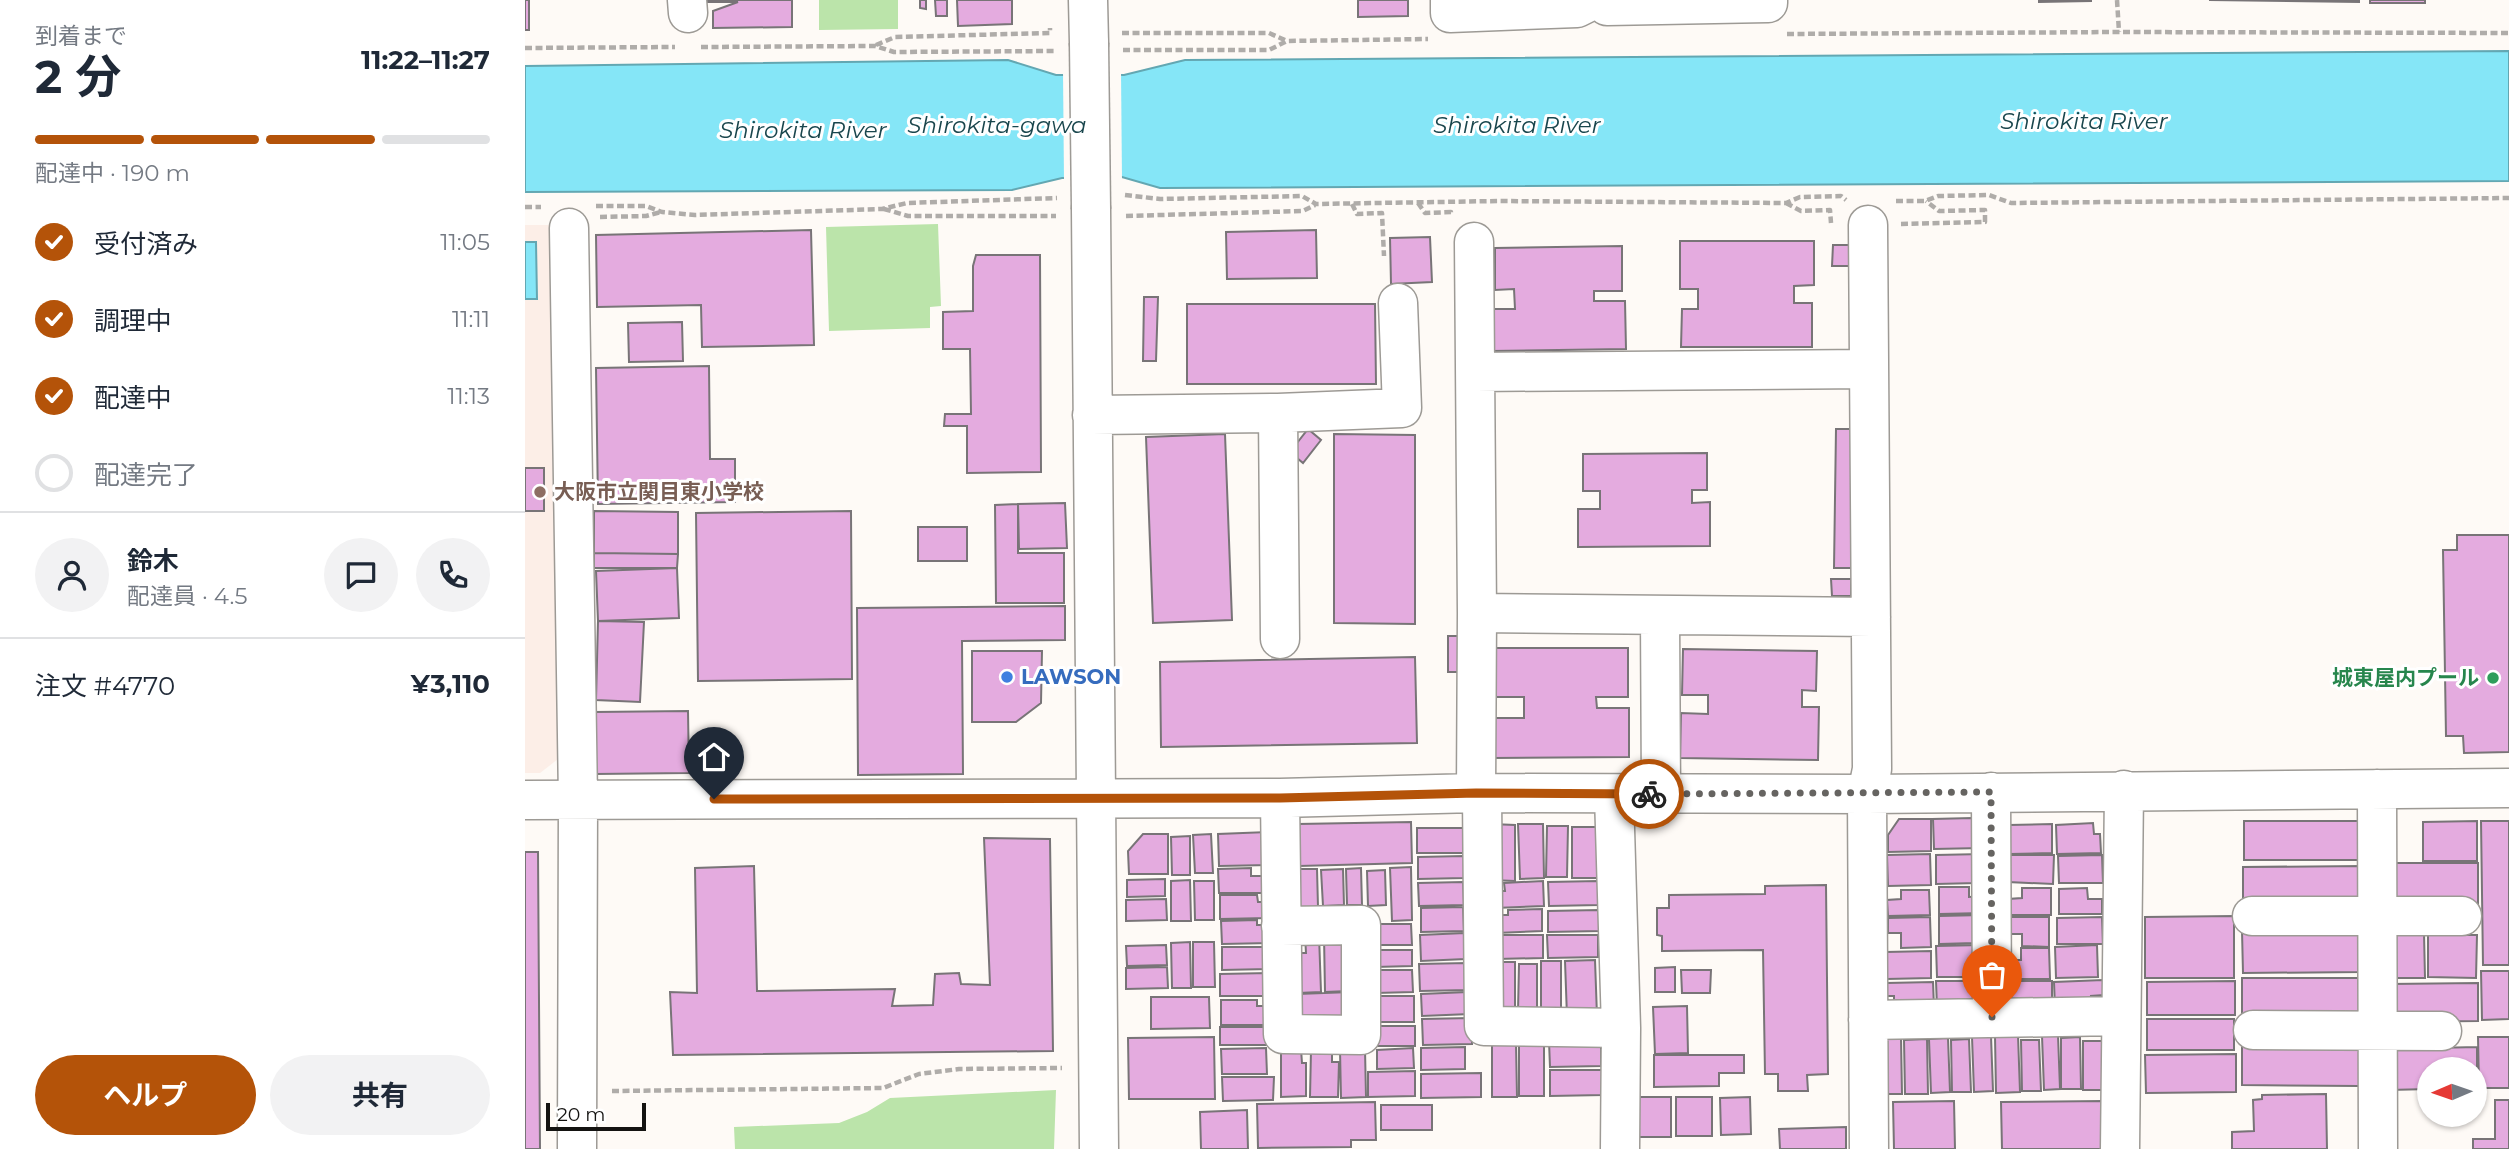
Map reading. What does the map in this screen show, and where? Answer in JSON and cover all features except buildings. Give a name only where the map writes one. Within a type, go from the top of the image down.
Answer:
[{"type":"street","points":[[1089,0],[1101,38],[1091,207],[1099,1149]]},
{"type":"street","points":[[1450,0],[1450,13],[1577,8],[1593,0]]},
{"type":"street","points":[[1607,0],[1607,6],[1768,3],[1768,0]]},
{"type":"street","points":[[1868,209],[1872,769],[1867,794],[1869,1149]]},
{"type":"street","points":[[572,214],[578,799],[577,1149]]},
{"type":"street","points":[[1474,242],[1479,793],[1485,1026],[1621,1028]]},
{"type":"street","points":[[1092,415],[1278,413],[1402,408],[1398,303]]},
{"type":"street","points":[[1476,372],[1868,369]]},
{"type":"street","points":[[1278,413],[1280,639]]},
{"type":"street","points":[[1477,613],[1871,617]]},
{"type":"street","points":[[1660,616],[1661,794]]},
{"type":"street","points":[[525,800],[1280,798],[1479,793],[1867,794],[2509,788]]},
{"type":"street","points":[[2377,789],[2378,1149]]},
{"type":"street","points":[[2120,1149],[2124,790]]},
{"type":"street","points":[[1991,792],[1992,1017]]},
{"type":"street","points":[[1614,795],[1621,1028],[1620,1149]]},
{"type":"street","points":[[1280,798],[1282,926]]},
{"type":"street","points":[[2252,916],[2462,916]]},
{"type":"street","points":[[1868,1020],[2120,1016]]},
{"type":"street","points":[[2253,1030],[2442,1031]]},
{"type":"path","points":[[2117,0],[2119,32]]},
{"type":"path","points":[[525,48],[684,20]]},
{"type":"path","points":[[875,46],[895,37],[1050,33],[1049,22]]},
{"type":"path","points":[[1101,38],[1269,33],[1287,41]]},
{"type":"path","points":[[1868,209],[1925,201],[1938,196],[1989,195],[2011,203],[2509,198]]},
{"type":"path","points":[[882,209],[908,216],[1091,207],[1160,199],[1302,196],[1316,204]]},
{"type":"path","points":[[525,207],[572,214],[646,205],[662,212],[695,215],[882,209],[907,203],[1303,211],[1316,204],[1786,203],[1800,197],[1841,196],[1868,209],[1985,222],[1985,210],[1939,211],[1925,201]]},
{"type":"path","points":[[1417,202],[1425,213],[1451,212]]},
{"type":"path","points":[[1786,203],[1801,211],[1830,210],[1831,224]]},
{"type":"path","points":[[1352,204],[1357,214],[1382,213],[1384,256]]},
{"type":"path","points":[[608,217],[646,216],[662,212]]},
{"type":"path","points":[[576,1091],[883,1088],[919,1074],[959,1069],[1098,1068]]},
{"type":"shaded area","name":"大阪市立関目東小学校","points":[[525,225],[552,225],[558,759],[540,773],[525,773]]},
{"type":"green space","points":[[819,0],[898,0],[898,29],[819,30]]},
{"type":"green space","points":[[938,224],[941,306],[930,307],[930,328],[829,331],[826,227]]},
{"type":"green space","points":[[1056,1090],[1054,1149],[735,1149],[734,1127],[839,1123],[867,1112],[890,1098]]},
{"type":"water","name":"Shirokita-gawa","points":[[2509,51],[2509,181],[1160,188],[1122,177],[1062,178],[1012,190],[525,192],[525,66],[1008,60],[1056,75],[1124,75],[1185,60]]},
{"type":"water","points":[[525,242],[536,242],[537,299],[525,299]]},
{"type":"pier","points":[[1063,71],[1121,71],[1122,181],[1064,181]]},
{"type":"way so far","points":[[1649,794],[1991,792],[1992,1017]]},
{"type":"place","name":"大阪市立関目東小学校","points":[[540,492]]},
{"type":"place","name":"LAWSON","points":[[1007,677]]},
{"type":"place","name":"城東屋内プール","points":[[2493,678]]},
{"type":"route","points":[[714,799],[1649,794]]},
{"type":"water label","name":"Shirokita River","points":[[2084,121]]},
{"type":"water label","name":"Shirokita River","points":[[1517,125]]},
{"type":"water label","name":"Shirokita River","points":[[803,130]]}]
